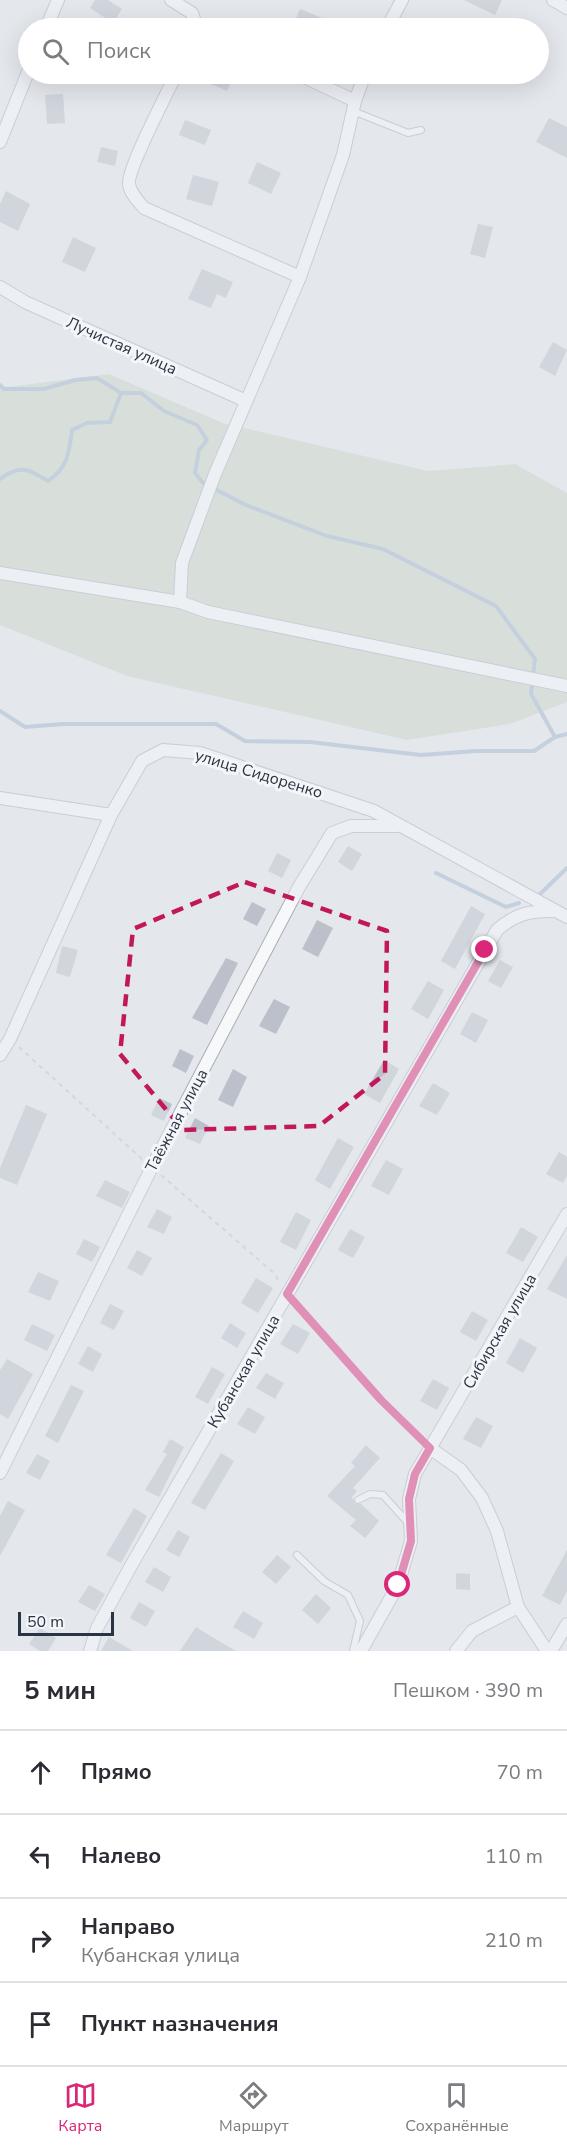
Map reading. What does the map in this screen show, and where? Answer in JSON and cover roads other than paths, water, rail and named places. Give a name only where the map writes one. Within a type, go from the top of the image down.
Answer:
[{"type":"street","points":[[50,18],[58,0]]},
{"type":"street","points":[[171,0],[192,13],[194,18]]},
{"type":"street","points":[[392,18],[402,0]]},
{"type":"street","points":[[553,0],[567,8]]},
{"type":"street","points":[[0,142],[23,84]]},
{"type":"street","points":[[172,84],[137,159],[129,183],[133,195],[144,208],[300,278]]},
{"type":"street","points":[[316,84],[354,106]]},
{"type":"street","points":[[180,602],[182,563],[215,474],[300,278],[343,155],[354,106],[362,84]]},
{"type":"street","name":"Лучистая улица","points":[[0,287],[25,302],[246,401]]},
{"type":"street","points":[[0,573],[180,602],[208,612],[567,686]]},
{"type":"street","name":"улица Сидоренко","points":[[0,1055],[10,1039],[111,815],[142,761],[163,750],[183,750],[374,811],[567,917]]},
{"type":"street","points":[[0,798],[111,815]]},
{"type":"street","name":"Таёжная улица","points":[[0,1473],[152,1167],[299,887],[332,833],[351,826],[398,826]]},
{"type":"street","name":"Кубанская улица","points":[[90,1651],[97,1628],[132,1564],[497,930],[511,918],[528,911],[553,911]]},
{"type":"street","name":"Сибирская улица","points":[[361,1651],[398,1585],[411,1541],[409,1499],[415,1474],[567,1214]]},
{"type":"street","points":[[430,1448],[461,1470],[482,1498],[497,1530],[518,1607],[549,1651],[567,1624]]},
{"type":"street","points":[[456,1651],[472,1632],[518,1607]]},
{"type":"lane","points":[[354,106],[408,133],[422,130]]},
{"type":"lane","points":[[358,1500],[370,1494],[383,1495],[410,1525]]},
{"type":"lane","points":[[297,1555],[324,1581],[348,1595],[360,1621],[353,1651]]},
{"type":"waterway","points":[[0,385],[4,389],[44,389],[75,380],[97,378],[121,393],[141,393],[164,411],[197,425],[207,440],[199,450],[195,473],[203,483],[246,505],[327,536],[383,549],[496,606],[535,659],[531,694],[555,737]]},
{"type":"waterway","points":[[0,479],[14,471],[24,470],[48,481],[64,465],[72,430],[87,423],[110,422],[121,393]]},
{"type":"waterway","points":[[0,711],[25,727],[63,724],[216,724],[245,741],[310,742],[421,755],[476,751],[534,751],[555,737],[567,734]]},
{"type":"waterway","points":[[540,894],[567,868]]},
{"type":"waterway","points":[[436,873],[506,907],[519,903]]}]
